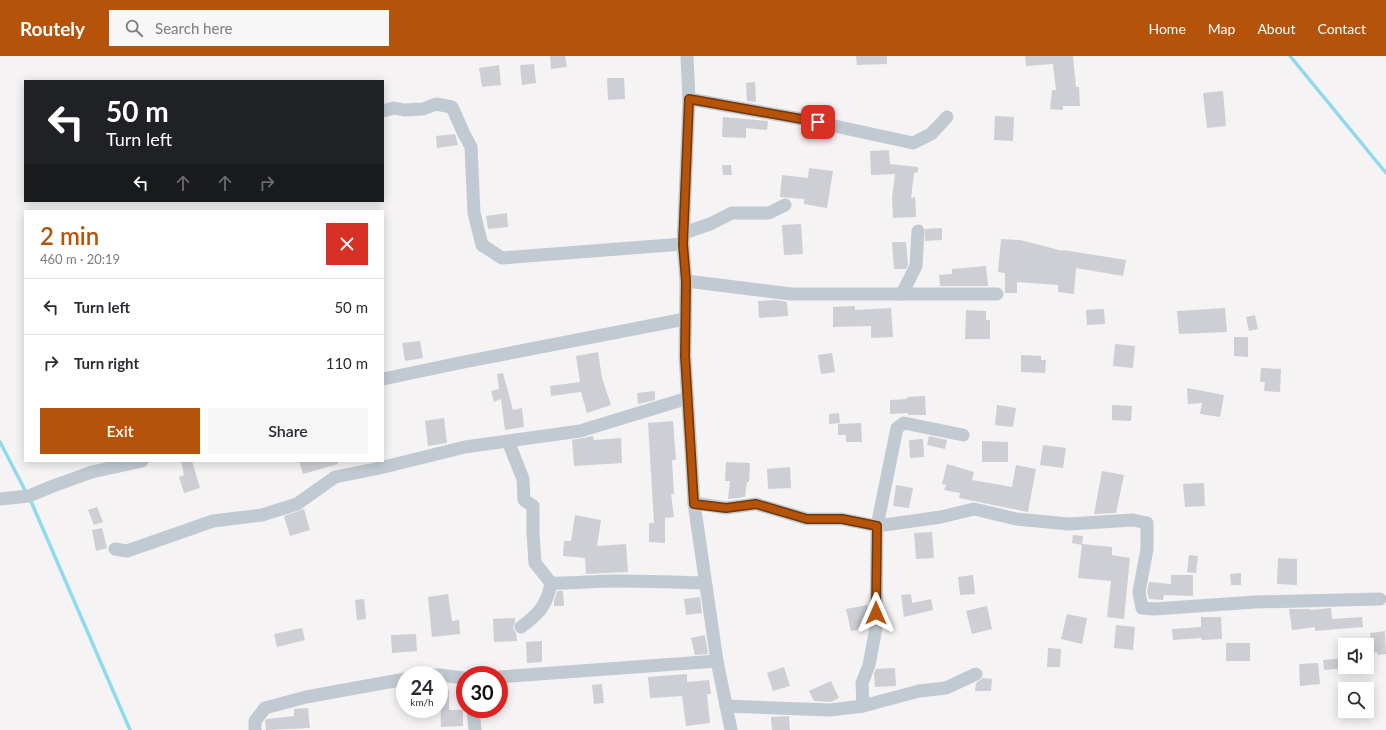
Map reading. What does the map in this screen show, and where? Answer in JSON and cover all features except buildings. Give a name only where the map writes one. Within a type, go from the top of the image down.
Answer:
[{"type":"street","points":[[687,56],[689,99],[684,239],[686,281],[685,356],[694,504],[717,661],[731,730]]},
{"type":"street","points":[[689,99],[807,120],[914,143],[931,134],[947,117]]},
{"type":"street","points":[[384,111],[394,108],[404,110],[423,109],[436,104],[452,107],[464,134],[472,147],[474,213],[482,245],[502,258],[684,239],[732,213],[769,213],[784,205]]},
{"type":"street","points":[[902,294],[916,266],[918,231]]},
{"type":"street","points":[[686,281],[791,294],[997,294]]},
{"type":"street","points":[[384,380],[464,362],[686,319]]},
{"type":"street","points":[[115,549],[127,551],[212,521],[262,515],[298,504],[335,477],[380,468],[465,447],[580,431],[688,398]]},
{"type":"street","points":[[863,706],[862,683],[870,666],[876,628],[877,526],[897,428],[904,423],[963,435]]},
{"type":"street","points":[[508,441],[522,479],[524,500],[534,506],[533,533],[535,563],[551,583],[550,593],[538,614],[521,627]]},
{"type":"street","points":[[0,499],[29,496],[92,472],[137,462]]},
{"type":"street","points":[[694,504],[726,508],[756,504],[807,519],[842,519],[877,526],[942,517],[974,509],[1016,519],[1069,524],[1133,520],[1147,523],[1147,549],[1139,592],[1142,608],[1154,609],[1255,602],[1380,599]]},
{"type":"street","points":[[551,583],[570,584],[586,581],[628,581],[705,584]]},
{"type":"street","points":[[508,676],[717,661]]},
{"type":"street","points":[[726,706],[830,710],[863,706],[919,691],[946,688],[976,674]]},
{"type":"street","points":[[256,730],[255,721],[265,708],[306,697],[396,680]]},
{"type":"street","points":[[474,718],[475,730]]},
{"type":"waterway","points":[[1290,56],[1386,173]]},
{"type":"waterway","points":[[0,442],[27,494]]},
{"type":"waterway","points":[[30,499],[130,730]]},
{"type":"route","points":[[818,122],[689,99],[683,244],[686,281],[685,356],[694,504],[726,508],[756,504],[807,519],[842,519],[877,526],[876,613]]}]
